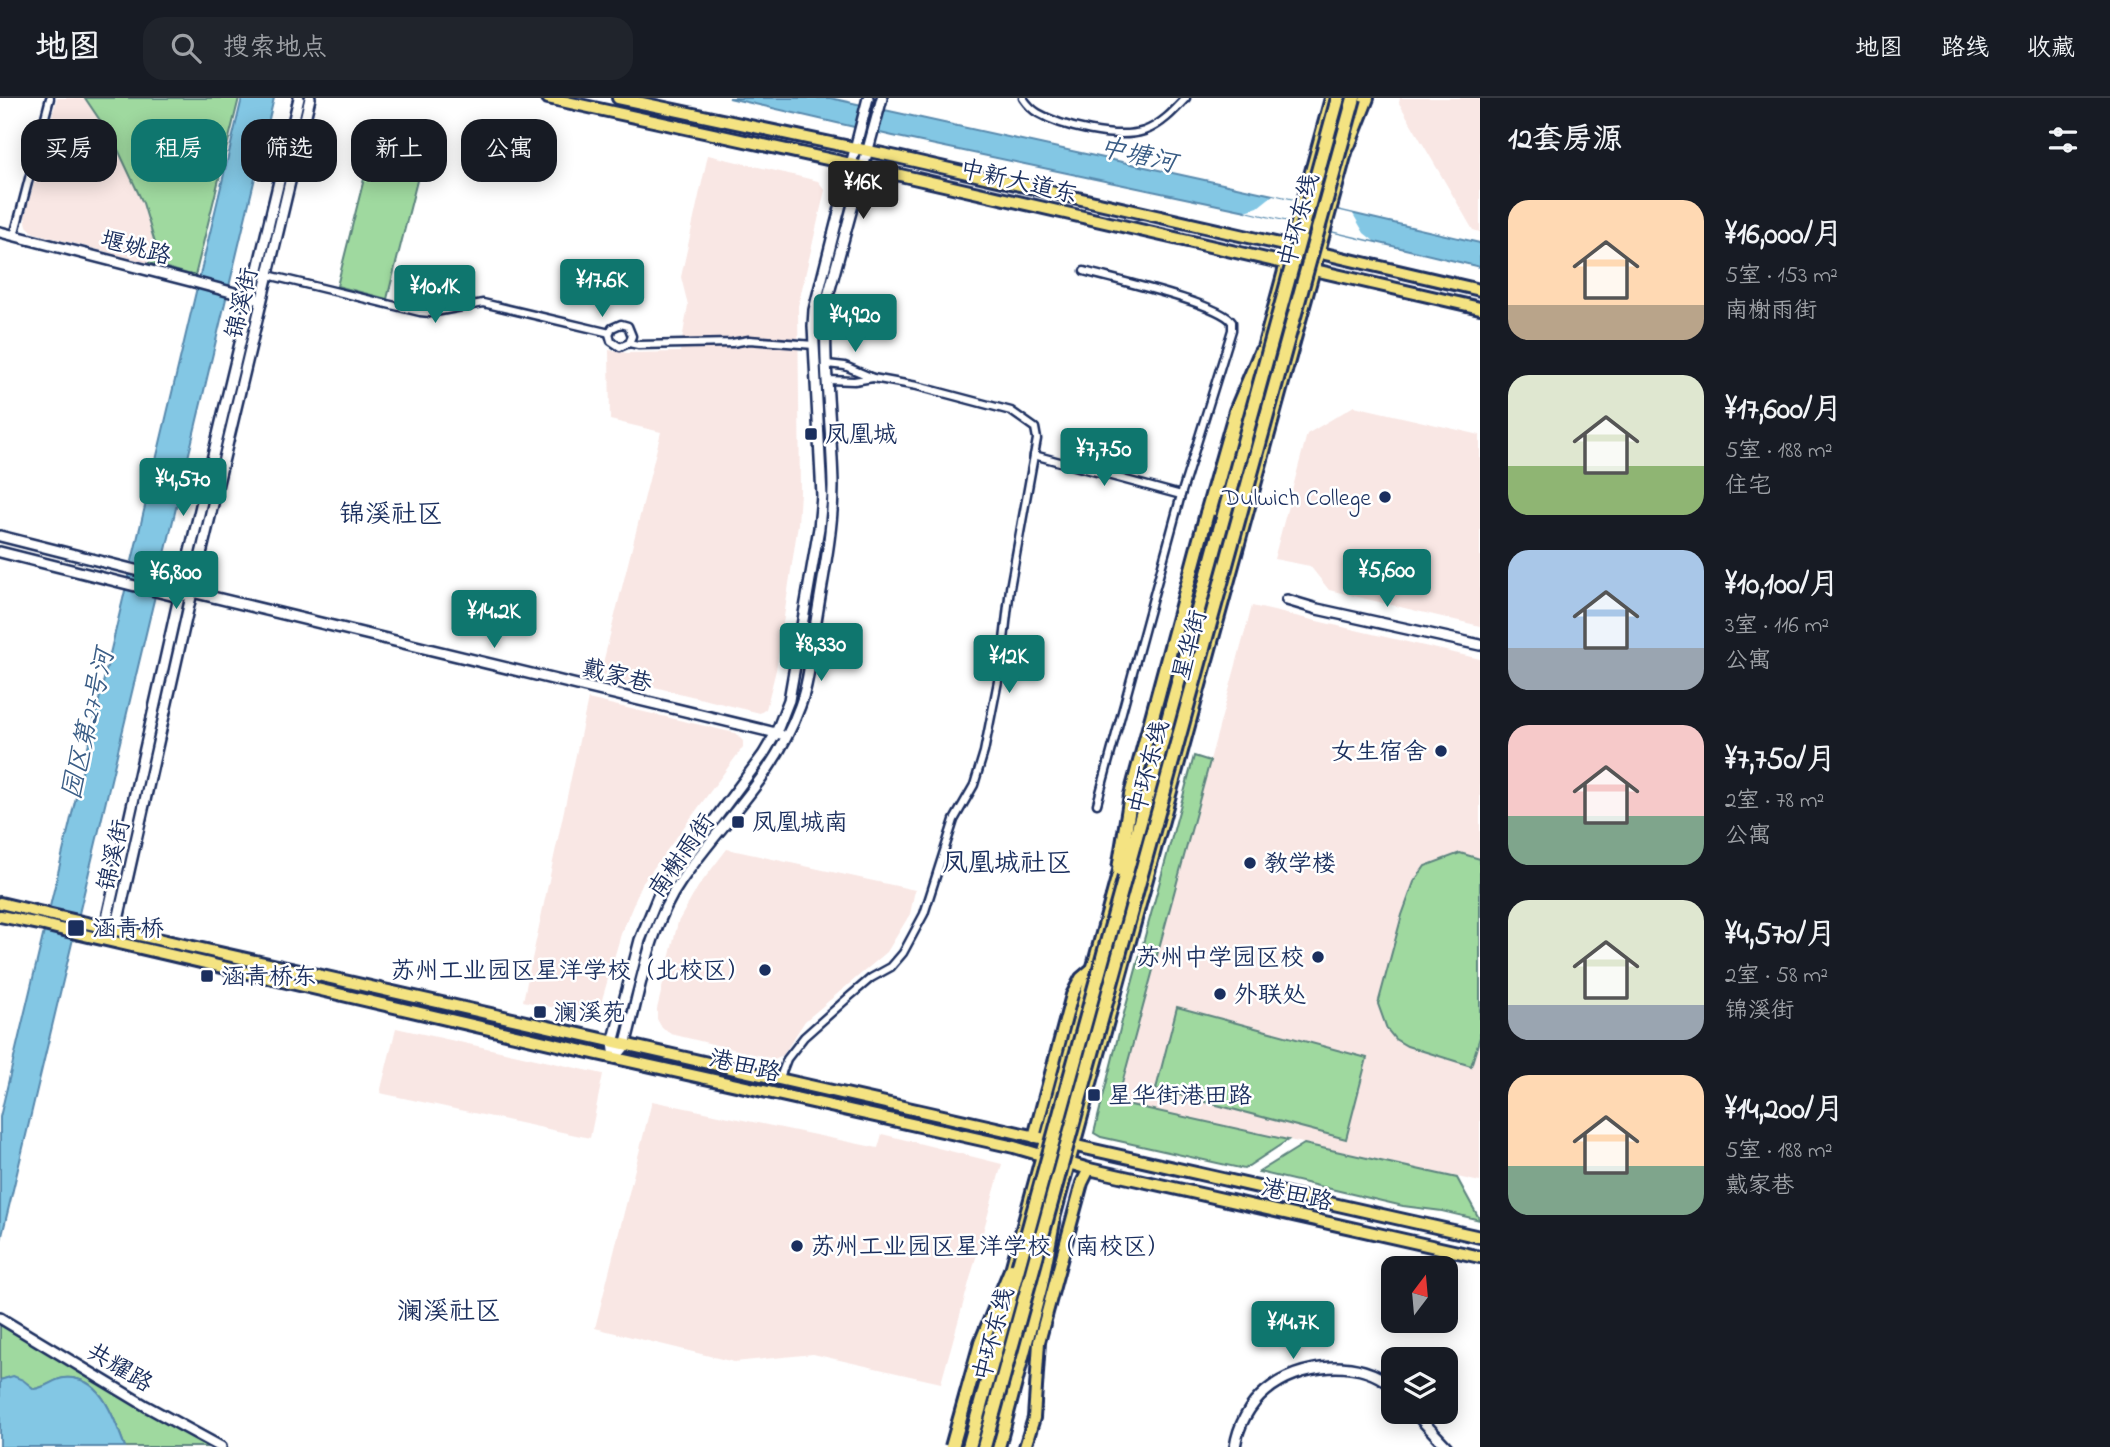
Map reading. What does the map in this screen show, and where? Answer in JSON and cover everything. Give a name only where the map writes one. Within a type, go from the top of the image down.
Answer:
[{"type":"highway","name":"中环东线","points":[[970,1447],[1338,98]]},
{"type":"highway","name":"中环东线","points":[[984,1447],[1353,98]]},
{"type":"highway","points":[[1348,146],[1367,98]]},
{"type":"highway","points":[[1107,937],[1131,795],[1236,411],[1261,352]]},
{"type":"highway","points":[[952,1447],[981,1343],[1032,1218]]},
{"type":"highway","points":[[998,1447],[1041,1284],[1053,1222]]},
{"type":"main road","name":"锦溪街","points":[[110,928],[179,597],[299,98]]},
{"type":"main road","name":"锦溪街","points":[[107,940],[310,98]]},
{"type":"main road","name":"中新大道东","points":[[548,98],[1480,307]]},
{"type":"main road","name":"中新大道东","points":[[618,98],[867,151],[1480,290]]},
{"type":"main road","name":"星华街","points":[[962,1447],[1331,98]]},
{"type":"main road","name":"星华街","points":[[992,1447],[1361,98]]},
{"type":"main road","name":"南榭雨街","points":[[619,1044],[640,940],[659,894],[763,755],[776,733],[789,700],[819,528],[821,450],[813,326],[818,291],[867,102]]},
{"type":"main road","name":"南榭雨街","points":[[615,1058],[664,911],[680,881],[774,763],[802,702],[828,546],[833,488],[827,300],[880,103]]},
{"type":"main road","name":"堰姚路","points":[[0,232],[262,300]]},
{"type":"main road","points":[[0,536],[183,582],[192,592],[179,597],[0,552]]},
{"type":"main road","name":"戴家巷","points":[[192,592],[788,737]]},
{"type":"main road","points":[[1287,600],[1480,645]]},
{"type":"main road","name":"港田路","points":[[0,903],[80,934],[1042,1155],[1089,1169],[1480,1257]]},
{"type":"main road","name":"港田路","points":[[0,916],[82,922],[110,928],[1480,1237]]},
{"type":"main road","points":[[1034,1137],[1072,995],[1081,978],[1094,967]]},
{"type":"main road","points":[[1026,1447],[1034,1418],[1039,1342],[1082,1183],[1089,1169]]},
{"type":"main road","name":"共耀路","points":[[0,1318],[146,1406],[221,1447]]},
{"type":"main road","points":[[1235,1447],[1237,1434],[1248,1411],[1266,1391],[1307,1371],[1336,1367],[1361,1370],[1381,1378]]},
{"type":"main road","points":[[1425,1424],[1447,1447]]},
{"type":"street","points":[[14,236],[50,98]]},
{"type":"street","points":[[1023,98],[1031,108],[1050,119],[1086,129],[1119,134],[1142,132],[1152,128],[1186,98]]},
{"type":"street","points":[[1084,271],[1222,312],[1232,322],[1232,330],[1181,495],[1097,804]]},
{"type":"street","points":[[268,275],[420,312],[430,313],[483,303],[610,333]]},
{"type":"street","points":[[625,325],[632,332],[629,342],[624,346],[616,346],[611,341],[610,333],[615,326],[625,325]]},
{"type":"street","points":[[629,342],[638,345],[718,344],[749,340],[814,345]]},
{"type":"street","points":[[779,1080],[788,1059],[804,1037],[871,978],[891,967],[903,953],[925,914],[954,820],[974,785],[984,751],[1037,439],[1035,428],[1011,411],[916,386],[873,378],[845,366],[827,364]]},
{"type":"street","points":[[828,380],[854,381],[873,378]]},
{"type":"street","points":[[1034,455],[1181,495]]},
{"type":"shaded area","points":[[57,98],[85,98],[99,119],[51,119]]},
{"type":"shaded area","points":[[1400,98],[1480,98],[1480,232],[1473,230],[1399,103]]},
{"type":"shaded area","points":[[117,147],[143,203],[155,243],[149,263],[34,233],[27,226],[25,216],[34,182],[117,182]]},
{"type":"shaded area","points":[[708,155],[818,181],[825,190],[798,306],[798,524],[776,670],[766,709],[760,713],[634,682],[620,688],[598,683],[661,432],[610,420],[609,350],[627,353],[680,352],[688,305],[681,277]]},
{"type":"shaded area","name":"Dulwich College","points":[[1354,406],[1480,435],[1480,626],[1329,590],[1310,566],[1274,559],[1307,434]]},
{"type":"shaded area","name":"苏州中学园区校","points":[[1252,606],[1480,659],[1480,1182],[1117,1102]]},
{"type":"shaded area","points":[[588,699],[735,733],[743,741],[743,747],[642,884],[621,934],[599,1010],[592,1016],[523,1001]]},
{"type":"shaded area","name":"苏州工业园区星洋学校（北校区）","points":[[727,849],[915,890],[910,914],[887,952],[805,1021],[783,1055],[774,1059],[671,1034],[662,1028],[657,1019],[657,1009],[678,922],[698,887]]},
{"type":"shaded area","points":[[396,1028],[603,1074],[590,1138],[380,1093]]},
{"type":"shaded area","name":"苏州工业园区星洋学校（南校区）","points":[[652,1101],[878,1148],[882,1134],[1002,1164],[941,1383],[813,1354],[734,1362],[595,1328]]},
{"type":"green space","points":[[85,98],[239,98],[227,147],[227,119],[131,119],[131,177],[117,147],[117,119],[99,119]]},
{"type":"green space","points":[[133,182],[218,182],[195,276],[149,263],[155,243],[143,203]]},
{"type":"green space","points":[[363,182],[417,182],[387,299],[337,286]]},
{"type":"green space","points":[[1194,756],[1210,761],[1117,1102],[1288,1140],[1244,1169],[1101,1137],[1094,1133]]},
{"type":"green space","points":[[1460,853],[1480,859],[1480,1037],[1471,1066],[1407,1046],[1395,1039],[1387,1029],[1378,1004],[1402,915],[1414,882],[1425,866]]},
{"type":"green space","points":[[1177,1007],[1367,1058],[1346,1139],[1156,1089]]},
{"type":"green space","points":[[1304,1144],[1457,1178],[1480,1220],[1403,1206],[1259,1172]]},
{"type":"green space","points":[[0,1322],[223,1447],[125,1447],[105,1401],[88,1384],[77,1379],[64,1378],[34,1389],[18,1379],[0,1380]]},
{"type":"water","points":[[242,98],[274,98],[269,119],[241,119],[241,182],[254,182],[0,1244],[0,1117],[222,182],[227,182],[227,161]]},
{"type":"water","points":[[729,98],[830,98],[1273,195],[1480,243],[1480,267],[1246,211],[893,136]]},
{"type":"water","points":[[13,1376],[34,1389],[64,1378],[77,1379],[88,1384],[105,1401],[125,1447],[0,1447],[0,1380]]},
{"type":"pier","points":[[1273,195],[1353,214],[1364,233],[1374,241],[1246,211],[1258,207]]},
{"type":"place","name":"凤凰城","points":[[811,434]]},
{"type":"place","name":"Dulwich College","points":[[1385,497]]},
{"type":"place","name":"女生宿舍","points":[[1441,751]]},
{"type":"place","name":"凤凰城南","points":[[738,822]]},
{"type":"place","name":"教学楼","points":[[1250,863]]},
{"type":"place","name":"涵青桥","points":[[76,928]]},
{"type":"place","name":"苏州中学园区校","points":[[1318,957]]},
{"type":"place","name":"苏州工业园区星洋学校（北校区）","points":[[765,970]]},
{"type":"place","name":"涵青桥东","points":[[207,976]]},
{"type":"place","name":"外联处","points":[[1220,994]]},
{"type":"place","name":"澜溪苑","points":[[540,1012]]},
{"type":"place","name":"星华街港田路","points":[[1094,1095]]},
{"type":"place","name":"苏州工业园区星洋学校（南校区）","points":[[797,1246]]},
{"type":"district","name":"锦溪社区","points":[[391,513]]},
{"type":"district","name":"凤凰城社区","points":[[1007,862]]},
{"type":"district","name":"澜溪社区","points":[[449,1310]]},
{"type":"water label","name":"中塘河","points":[[1138,154]]},
{"type":"water label","name":"园区第27号河","points":[[87,724]]}]
